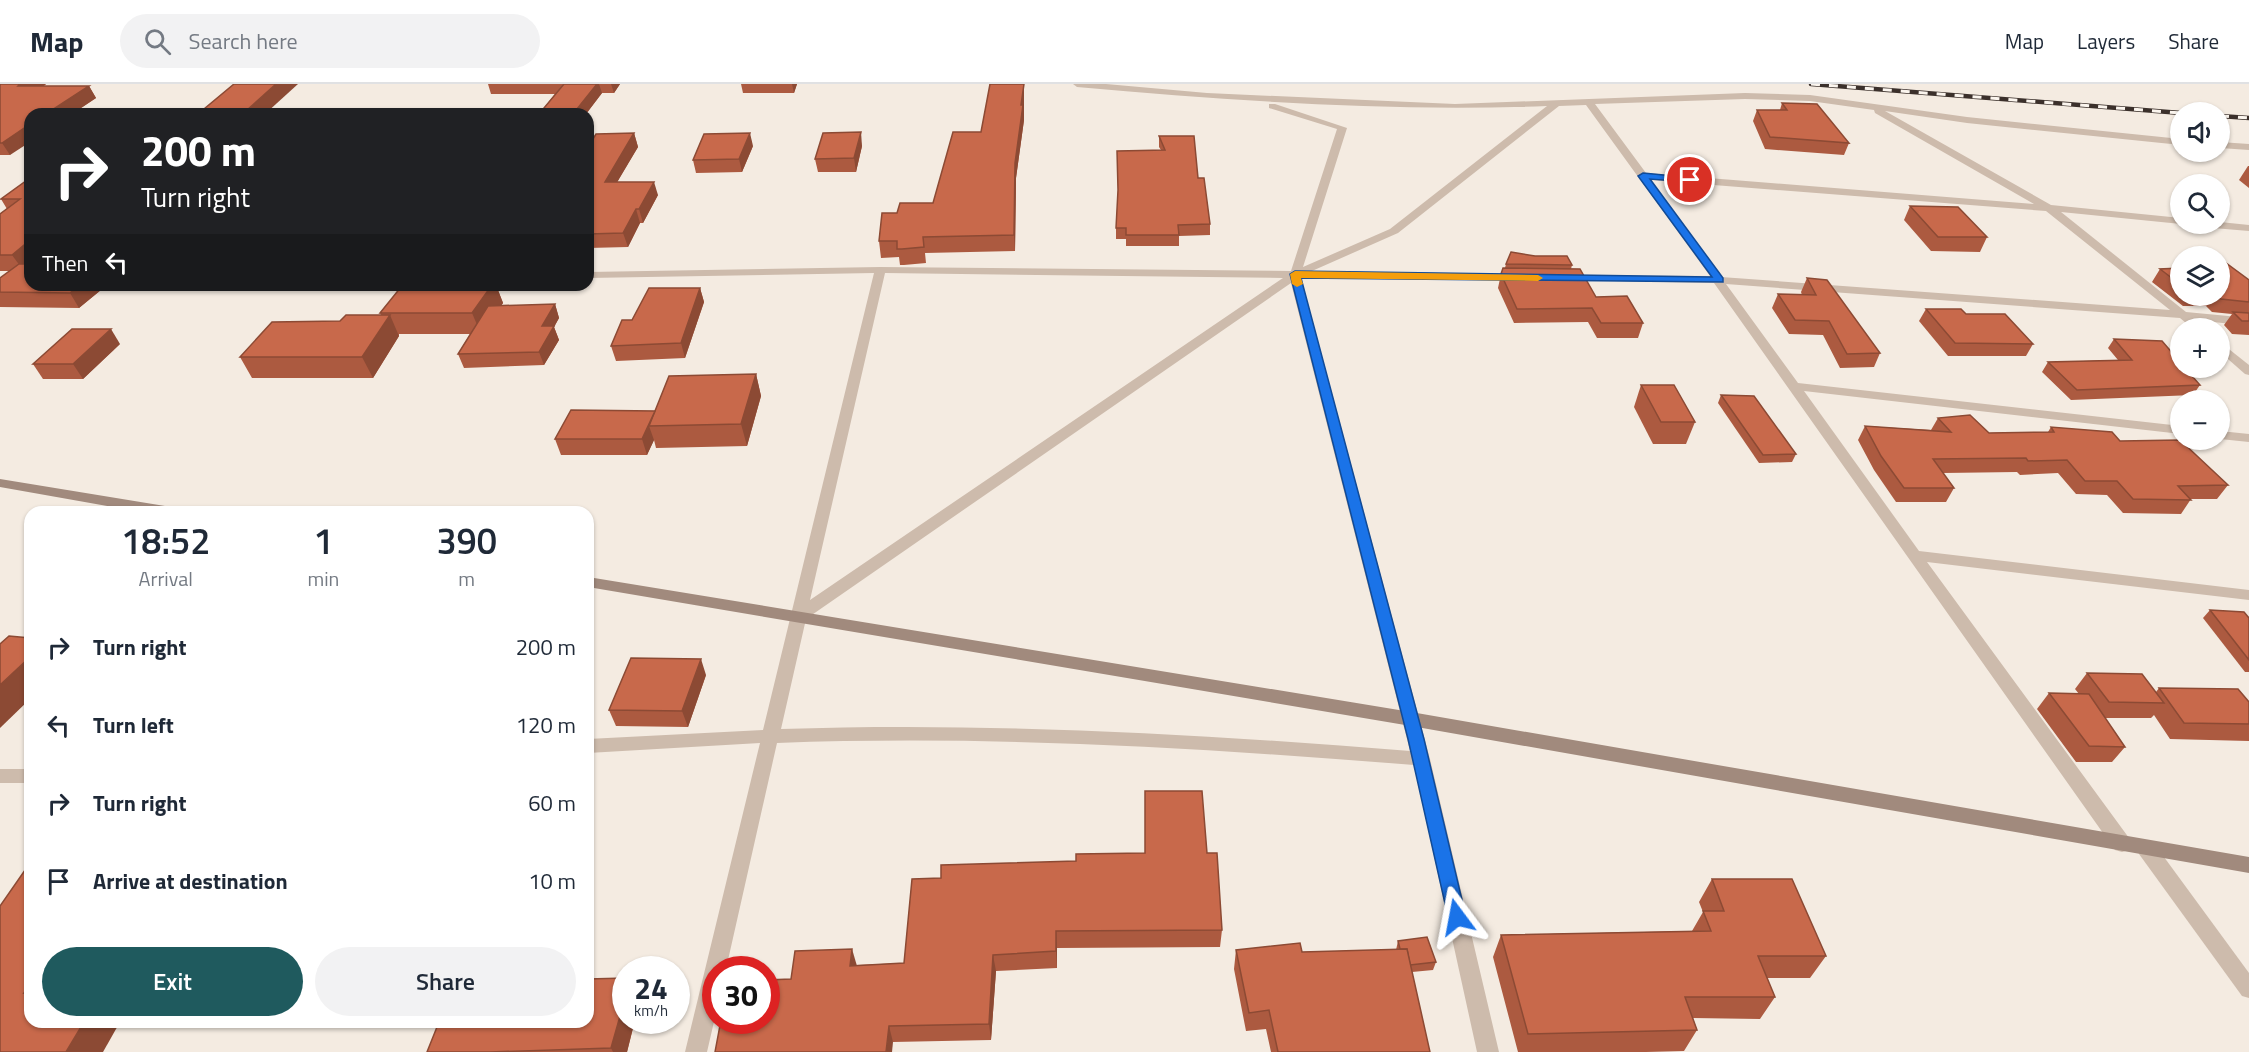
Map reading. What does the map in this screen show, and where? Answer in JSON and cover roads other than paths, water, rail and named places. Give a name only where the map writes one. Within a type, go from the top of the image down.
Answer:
[{"type":"street","points":[[1077,84],[1249,99],[1396,106],[1745,96],[1810,99],[1967,120],[2170,140]]},
{"type":"street","points":[[1249,99],[1342,128],[1295,274],[1411,718],[1488,1052]]},
{"type":"street","points":[[1589,102],[2122,844]]},
{"type":"street","points":[[797,617],[1295,274],[1394,231],[1557,103]]},
{"type":"street","points":[[1871,106],[2049,208],[2187,318]]},
{"type":"street","points":[[2230,146],[2249,147]]},
{"type":"street","points":[[1643,176],[2049,208],[2170,221]]},
{"type":"street","points":[[2230,226],[2249,228]]},
{"type":"street","points":[[696,1052],[880,270]]},
{"type":"street","points":[[594,275],[880,270],[1531,278]]},
{"type":"street","points":[[1554,278],[1719,280],[2249,322]]},
{"type":"street","points":[[2230,355],[2249,371]]},
{"type":"street","points":[[1792,386],[2170,429]]},
{"type":"street","points":[[2230,436],[2249,438]]},
{"type":"street","points":[[0,483],[136,506]]},
{"type":"street","points":[[1914,555],[2249,595]]},
{"type":"street","points":[[594,583],[1411,718],[2249,865]]},
{"type":"street","points":[[594,746],[769,735],[951,733],[1180,740],[1421,759]]},
{"type":"street","points":[[0,776],[24,776]]},
{"type":"street","points":[[2146,848],[2249,989]]},
{"type":"railway","points":[[1811,84],[2170,112]]},
{"type":"railway","points":[[2230,117],[2249,118]]}]
